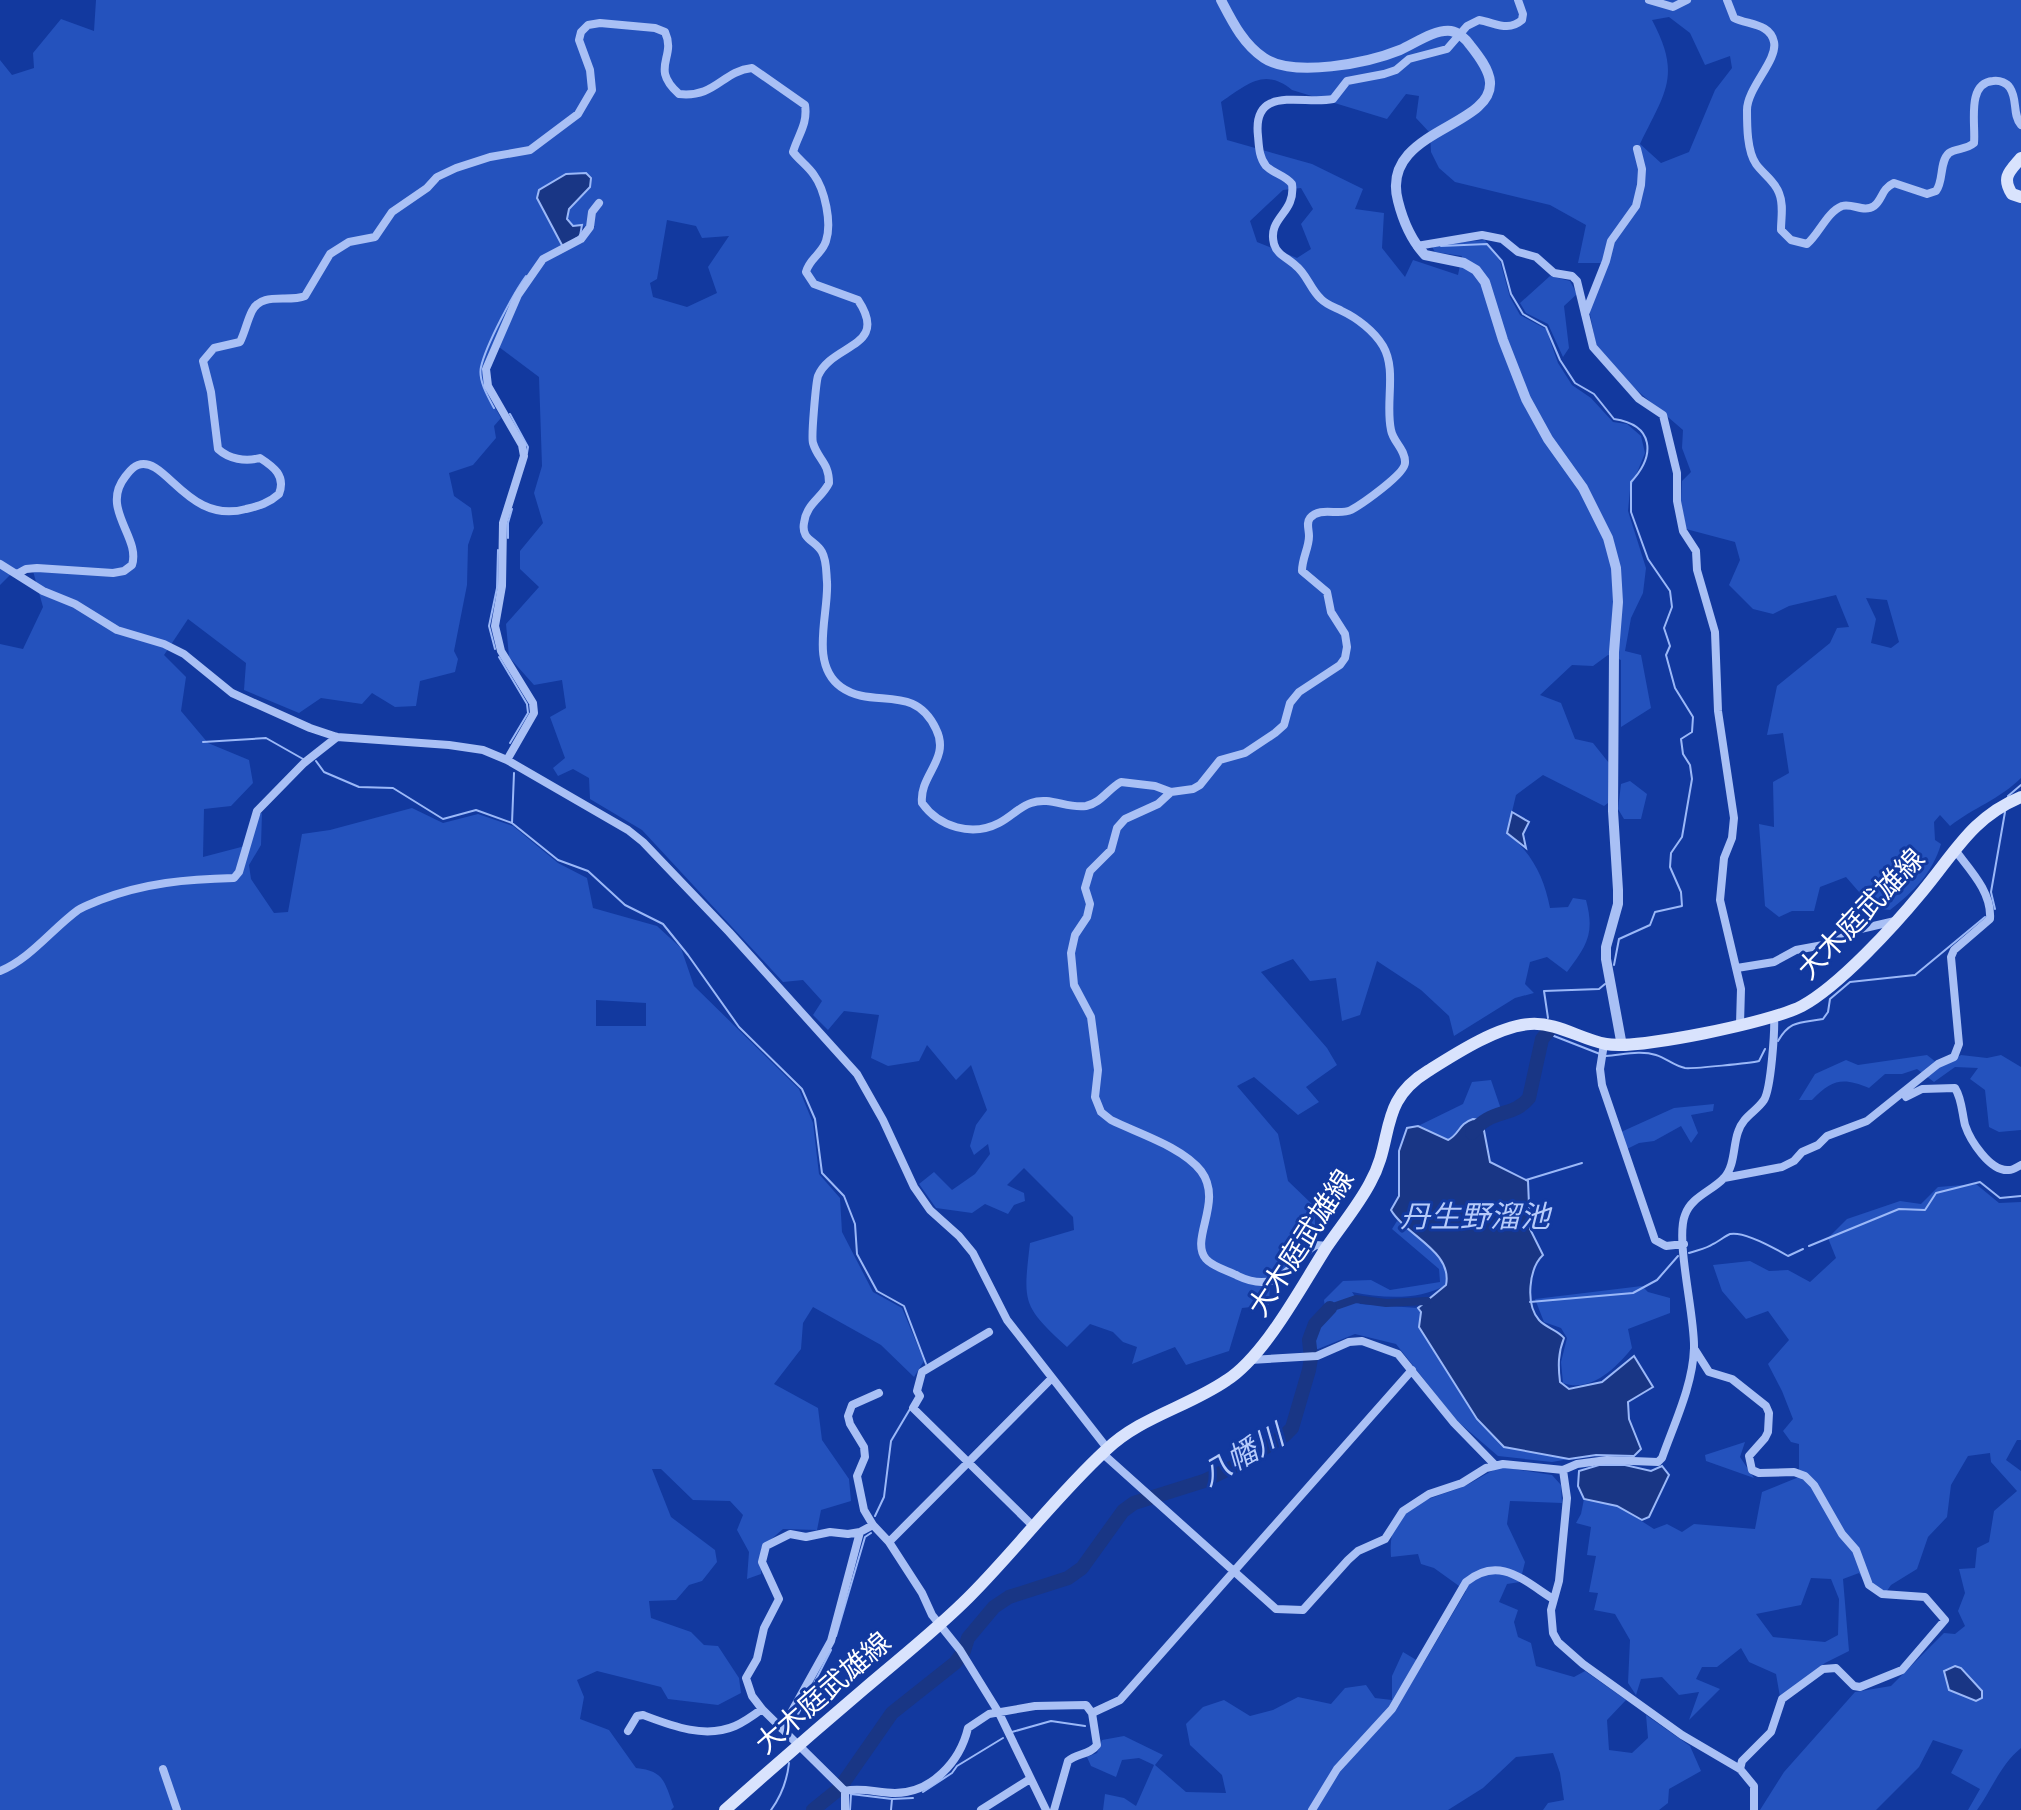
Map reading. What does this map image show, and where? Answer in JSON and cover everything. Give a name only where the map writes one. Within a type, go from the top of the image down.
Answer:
[{"type":"main road","points":[[2021,158],[2006,177],[2012,194],[2021,197]]},
{"type":"main road","name":"大木庭武雄線","points":[[725,1810],[940,1625],[1104,1451],[1149,1420],[1209,1392],[1231,1378],[1250,1360],[1271,1334],[1371,1183],[1389,1119],[1396,1100],[1406,1086],[1425,1072],[1515,1026],[1549,1024],[1602,1051],[1740,1024],[1797,1008],[1817,997],[1840,978],[1921,894],[1971,829],[1990,813],[2021,797]]},
{"type":"street","points":[[1221,0],[1236,30],[1264,58],[1286,67],[1305,68],[1367,60],[1450,31],[1468,41],[1486,68],[1490,80],[1484,101],[1417,146],[1399,168],[1395,191],[1400,210],[1417,246],[1425,255],[1464,263],[1476,270],[1485,282],[1526,399],[1548,439],[1583,488],[1608,538],[1616,568],[1618,602],[1614,652],[1613,811],[1618,904],[1606,947],[1606,959],[1622,1046]]},
{"type":"street","points":[[17,574],[37,568],[113,573],[124,571],[132,565],[134,553],[118,509],[117,495],[119,485],[133,467],[140,464],[157,467],[183,495],[221,512],[240,511],[268,503],[279,494],[281,480],[275,467],[260,458],[249,461],[225,455],[218,449],[211,392],[203,369],[208,352],[240,342],[254,307],[260,301],[296,300],[305,296],[330,254],[349,242],[375,237],[392,212],[427,188],[437,177],[490,157],[530,150],[578,114],[592,90],[590,70],[579,40],[581,32],[588,25],[600,23],[655,28],[665,32],[669,41],[663,66],[666,77],[679,94],[707,92],[739,71],[752,68],[805,105],[807,115],[803,131],[793,152],[816,177],[828,226],[826,241],[807,265],[806,272],[814,284],[824,290],[858,300],[866,319],[864,337],[858,344],[832,357],[817,377],[815,415],[810,430],[815,449],[826,462],[829,483],[808,509],[804,529],[805,537],[822,551],[825,562],[828,592],[822,647],[834,681],[858,694],[898,699],[921,707],[936,729],[940,742],[935,769],[923,784],[922,803],[937,820],[947,825],[982,828],[995,825],[1020,808],[1045,800],[1083,806],[1095,803],[1121,782],[1155,786],[1171,792],[1193,789],[1220,760],[1245,753],[1275,733],[1284,725],[1290,703],[1299,692],[1340,665],[1345,658],[1345,634],[1331,612],[1327,592],[1302,571],[1309,538],[1308,524],[1316,514],[1352,509],[1399,475],[1406,462],[1391,434],[1389,362],[1383,345],[1360,321],[1327,305],[1304,273],[1279,254],[1274,246],[1273,231],[1294,197],[1288,179],[1272,171],[1260,155],[1259,115],[1264,107],[1275,102],[1333,99],[1347,81],[1384,74],[1396,70],[1409,59],[1447,49],[1455,43],[1458,34],[1479,20],[1506,28],[1516,26],[1523,14],[1518,0]]},
{"type":"street","points":[[1649,0],[1673,7],[1687,0]]},
{"type":"street","points":[[1727,0],[1734,18],[1764,28],[1773,38],[1775,46],[1770,60],[1748,103],[1750,148],[1758,167],[1781,196],[1781,230],[1799,244],[1807,244],[1815,238],[1842,206],[1869,208],[1877,204],[1884,189],[1894,183],[1927,194],[1936,191],[1946,157],[1952,151],[1966,149],[1974,143],[1973,107],[1984,84],[1996,81],[2006,83],[2011,89],[2016,119],[2021,125]]},
{"type":"street","points":[[1585,314],[1611,241],[1636,206],[1642,169],[1637,149]]},
{"type":"street","points":[[507,760],[534,713],[533,703],[501,651],[495,626],[502,586],[503,523],[524,456],[522,445],[488,386],[486,369],[518,295],[543,259],[581,239],[590,227],[592,212],[599,203]]},
{"type":"street","points":[[1417,246],[1482,235],[1502,239],[1518,252],[1536,257],[1554,273],[1572,276],[1577,281],[1593,347],[1639,399],[1663,415],[1677,473],[1677,501],[1683,531],[1696,551],[1704,600],[1712,615],[1718,711],[1734,818],[1732,838],[1724,858],[1720,900],[1741,989],[1740,1024]]},
{"type":"street","points":[[0,564],[117,630],[164,644],[184,654],[232,693],[310,728],[337,737],[483,750],[507,760],[628,830],[643,842],[857,1074],[883,1120],[914,1187],[930,1210],[973,1253],[1007,1320],[1104,1451],[1276,1609],[1303,1610],[1358,1551],[1385,1539],[1403,1511],[1429,1494],[1462,1483],[1495,1465],[1563,1470],[1577,1464],[1607,1460],[1650,1463],[1662,1458],[1691,1372],[1694,1349],[1684,1244],[1685,1212],[1724,1178],[1731,1165],[1737,1132],[1767,1094],[1774,1016]]},
{"type":"street","points":[[0,971],[79,909],[150,885],[185,879],[234,878],[239,872],[257,811],[304,763],[337,737]]},
{"type":"street","points":[[1171,792],[1158,804],[1125,819],[1117,828],[1111,850],[1090,871],[1085,888],[1090,904],[1087,917],[1075,935],[1071,953],[1074,985],[1091,1017],[1098,1070],[1095,1097],[1101,1112],[1111,1120],[1189,1158],[1203,1173],[1210,1193],[1209,1212],[1202,1234],[1202,1251],[1207,1260],[1251,1282],[1269,1283],[1316,1245],[1328,1246]]},
{"type":"street","points":[[1724,1178],[1782,1167],[1794,1161],[1827,1136],[1867,1121],[1938,1064],[1954,1057],[1958,1050],[1951,957],[1954,950],[1990,919],[1991,914],[1986,893],[1955,850]]},
{"type":"street","points":[[1737,968],[1774,962],[1796,950],[1834,943],[1852,931],[1895,921]]},
{"type":"street","points":[[1602,1051],[1602,1085],[1655,1240],[1666,1246],[1684,1244]]},
{"type":"street","points":[[1897,1097],[1906,1097],[1922,1089],[1955,1088],[1959,1092],[1966,1127],[1975,1145],[1995,1167],[2009,1170],[2021,1165]]},
{"type":"street","points":[[989,1332],[922,1372],[917,1391],[920,1396],[913,1408],[1034,1527]]},
{"type":"street","points":[[1250,1360],[1317,1356],[1349,1342],[1362,1341],[1389,1349],[1398,1354],[1454,1423],[1495,1465]]},
{"type":"street","points":[[1694,1349],[1709,1372],[1732,1379],[1766,1406],[1769,1413],[1768,1432],[1749,1456],[1752,1470],[1759,1473],[1794,1472],[1805,1476],[1814,1485],[1842,1534],[1856,1550],[1869,1585],[1882,1594],[1919,1594],[1945,1620],[1902,1670],[1860,1687],[1854,1686],[1836,1668],[1823,1669],[1782,1699],[1771,1732],[1742,1761],[1740,1769]]},
{"type":"street","points":[[1092,1713],[1120,1700],[1412,1370]]},
{"type":"street","points":[[889,1542],[1052,1378]]},
{"type":"street","points":[[879,1393],[852,1405],[848,1416],[864,1447],[865,1457],[857,1476],[859,1490],[873,1525],[889,1542],[999,1713],[1046,1810]]},
{"type":"street","points":[[1563,1470],[1567,1498],[1559,1581],[1553,1599],[1551,1622],[1558,1642],[1583,1664],[1682,1735],[1740,1769],[1754,1786],[1754,1810]]},
{"type":"street","points":[[873,1525],[860,1532],[830,1532],[806,1537],[790,1534],[766,1546],[762,1562],[779,1599],[764,1628],[757,1659],[746,1678],[752,1696],[845,1791],[916,1792],[949,1768],[965,1743],[968,1728],[989,1714],[1035,1706],[1086,1705],[1092,1713],[1097,1745],[1068,1761],[1054,1810]]},
{"type":"street","points":[[782,1729],[831,1641],[860,1532]]},
{"type":"street","points":[[1312,1810],[1337,1769],[1392,1709],[1466,1582],[1487,1569],[1501,1569],[1553,1599]]},
{"type":"street","points":[[628,1731],[637,1716],[643,1715],[680,1729],[714,1731],[736,1726],[762,1709]]},
{"type":"street","points":[[163,1769],[177,1810]]},
{"type":"street","points":[[981,1810],[1030,1779]]},
{"type":"street","points":[[845,1791],[845,1810]]},
{"type":"shaded area","points":[[96,0],[2021,0],[2021,778],[1950,826],[1940,815],[1934,822],[1935,840],[1941,844],[1933,864],[1914,889],[1890,910],[1873,908],[1846,877],[1820,887],[1814,911],[1792,911],[1779,917],[1765,906],[1759,824],[1774,827],[1773,782],[1789,773],[1783,733],[1767,735],[1777,686],[1830,643],[1837,628],[1849,627],[1836,595],[1789,606],[1773,614],[1753,609],[1729,585],[1740,560],[1735,542],[1686,529],[1681,501],[1682,481],[1691,472],[1682,448],[1683,430],[1618,374],[1596,345],[1589,309],[1609,263],[1578,263],[1586,225],[1550,205],[1455,182],[1439,168],[1431,152],[1430,133],[1416,118],[1419,96],[1406,94],[1387,119],[1292,90],[1273,80],[1264,79],[1248,85],[1221,102],[1227,140],[1312,164],[1363,189],[1355,209],[1384,213],[1382,248],[1405,277],[1413,260],[1458,275],[1462,256],[1435,252],[1431,245],[1485,240],[1500,261],[1510,297],[1520,315],[1546,329],[1558,363],[1572,385],[1591,398],[1613,422],[1627,424],[1641,436],[1645,453],[1630,490],[1628,511],[1646,568],[1643,593],[1631,618],[1625,651],[1641,655],[1651,708],[1621,727],[1621,660],[1608,655],[1593,666],[1572,665],[1540,695],[1561,703],[1575,739],[1593,743],[1609,763],[1608,803],[1604,806],[1543,775],[1516,795],[1507,833],[1536,866],[1550,908],[1568,907],[1573,898],[1586,900],[1590,922],[1587,939],[1567,972],[1547,957],[1530,962],[1525,984],[1534,993],[1515,998],[1454,1036],[1449,1016],[1421,990],[1377,961],[1360,1015],[1342,1021],[1336,978],[1310,981],[1293,959],[1261,972],[1327,1048],[1337,1065],[1306,1087],[1319,1102],[1298,1115],[1254,1077],[1237,1086],[1278,1134],[1288,1181],[1314,1206],[1316,1241],[1270,1283],[1269,1305],[1242,1308],[1229,1351],[1186,1365],[1175,1347],[1132,1364],[1137,1347],[1123,1342],[1113,1332],[1090,1324],[1067,1347],[1034,1312],[1029,1302],[1026,1279],[1030,1243],[1074,1230],[1073,1217],[1024,1168],[1007,1185],[1024,1193],[1025,1201],[1014,1205],[1008,1214],[985,1204],[972,1213],[936,1208],[919,1184],[934,1172],[952,1190],[975,1174],[990,1154],[988,1144],[974,1155],[970,1146],[976,1125],[987,1110],[971,1065],[956,1080],[927,1045],[919,1061],[888,1066],[871,1058],[879,1015],[844,1011],[828,1030],[813,1015],[822,1001],[803,980],[783,982],[642,830],[590,799],[589,778],[573,769],[558,776],[553,768],[565,758],[550,717],[566,708],[562,680],[534,685],[509,657],[506,624],[539,587],[520,569],[520,551],[543,523],[534,493],[542,466],[539,377],[499,347],[518,302],[537,270],[551,257],[583,240],[595,226],[573,227],[567,219],[569,209],[590,187],[591,178],[586,173],[566,174],[539,190],[537,199],[563,247],[544,255],[516,293],[482,368],[487,393],[501,418],[494,426],[496,438],[473,465],[449,473],[454,496],[471,508],[474,528],[468,545],[467,585],[454,651],[458,659],[455,672],[420,681],[416,706],[395,707],[372,693],[362,704],[321,698],[299,713],[244,690],[246,663],[188,619],[164,655],[186,677],[181,711],[208,743],[249,760],[253,783],[231,806],[204,809],[203,857],[245,846],[251,818],[262,813],[261,845],[249,865],[251,879],[274,913],[288,912],[302,834],[330,830],[412,808],[443,823],[478,814],[513,826],[558,863],[587,878],[593,908],[657,926],[681,948],[694,986],[799,1089],[813,1123],[819,1174],[840,1198],[842,1232],[873,1292],[902,1308],[924,1361],[914,1377],[881,1345],[813,1307],[803,1323],[801,1349],[774,1384],[818,1408],[822,1440],[849,1479],[851,1501],[821,1510],[817,1530],[783,1529],[761,1548],[761,1574],[747,1579],[749,1552],[737,1530],[743,1515],[730,1501],[693,1500],[661,1469],[652,1469],[671,1517],[715,1550],[717,1562],[702,1581],[689,1585],[676,1600],[649,1601],[651,1618],[691,1632],[704,1645],[718,1646],[739,1678],[741,1693],[718,1705],[668,1699],[661,1687],[597,1671],[577,1680],[584,1697],[580,1719],[609,1730],[636,1768],[653,1772],[662,1779],[674,1807],[671,1810],[0,1810],[0,644],[23,649],[43,607],[33,571],[10,575],[0,585],[0,60],[12,75],[34,68],[33,53],[61,19],[94,31]],"holes":[[[1669,17],[1690,33],[1705,65],[1730,56],[1732,68],[1715,90],[1689,152],[1661,163],[1640,144],[1667,84],[1666,56],[1652,20]],[[1301,188],[1313,209],[1301,224],[1311,249],[1297,258],[1257,242],[1250,221],[1283,190]],[[667,220],[696,226],[702,238],[729,236],[708,267],[717,293],[687,307],[653,297],[650,283],[657,279]],[[1866,598],[1887,600],[1899,642],[1891,648],[1871,643],[1876,619]],[[596,1000],[646,1003],[646,1026],[596,1026]]]},
{"type":"shaded area","points":[[1550,276],[1570,281],[1577,294],[1564,306],[1569,348],[1563,357],[1548,324],[1526,313],[1520,303]]},
{"type":"shaded area","points":[[1630,781],[1647,794],[1641,819],[1624,819],[1618,809],[1621,784]]},
{"type":"shaded area","points":[[1927,1055],[1941,1066],[1961,1055],[1987,1058],[2001,1055],[2021,1067],[2021,1130],[1999,1132],[1989,1127],[1985,1090],[1970,1079],[1978,1068],[1955,1067],[1934,1082],[1917,1069],[1902,1074],[1885,1074],[1869,1088],[1852,1082],[1838,1082],[1812,1100],[1799,1100],[1815,1074],[1846,1060],[1858,1065]]},
{"type":"shaded area","points":[[1491,1080],[1503,1115],[1483,1124],[1482,1120],[1448,1140],[1418,1126],[1463,1104],[1472,1082]]},
{"type":"shaded area","points":[[1714,1104],[1713,1111],[1691,1115],[1698,1133],[1691,1143],[1681,1126],[1654,1141],[1627,1149],[1621,1132],[1674,1108]]},
{"type":"shaded area","points":[[1976,1184],[1999,1203],[2021,1202],[2021,1440],[2017,1440],[2006,1460],[2021,1471],[2021,1748],[2002,1769],[1977,1810],[1968,1810],[1980,1789],[1951,1773],[1963,1750],[1933,1740],[1919,1767],[1876,1810],[1760,1810],[1784,1772],[1855,1692],[1891,1686],[1944,1633],[1955,1634],[1965,1626],[1958,1611],[1965,1593],[1959,1569],[1975,1568],[1977,1548],[1989,1542],[1994,1511],[2017,1491],[1991,1462],[1990,1453],[1968,1456],[1951,1485],[1947,1517],[1928,1537],[1917,1569],[1891,1585],[1882,1598],[1868,1588],[1859,1573],[1843,1579],[1849,1651],[1825,1663],[1780,1697],[1776,1674],[1749,1662],[1741,1648],[1717,1667],[1702,1667],[1696,1679],[1720,1689],[1689,1720],[1699,1692],[1679,1695],[1662,1677],[1641,1679],[1636,1695],[1628,1683],[1630,1640],[1615,1614],[1594,1610],[1598,1593],[1589,1592],[1596,1556],[1587,1555],[1591,1527],[1576,1523],[1584,1499],[1618,1506],[1654,1529],[1667,1524],[1682,1532],[1694,1524],[1755,1529],[1762,1492],[1799,1477],[1799,1444],[1791,1442],[1783,1431],[1793,1419],[1768,1364],[1789,1340],[1768,1311],[1746,1319],[1722,1291],[1713,1265],[1750,1261],[1769,1271],[1788,1270],[1810,1282],[1836,1258],[1828,1238],[1847,1219],[1900,1201],[1921,1204],[1938,1187]],"holes":[[[1811,1578],[1831,1579],[1839,1599],[1838,1635],[1825,1642],[1773,1637],[1756,1614],[1801,1605]]]},
{"type":"shaded area","points":[[1397,1221],[1423,1240],[1438,1256],[1446,1275],[1446,1285],[1424,1294],[1400,1297],[1352,1292],[1360,1304],[1418,1308],[1421,1312],[1419,1327],[1477,1419],[1504,1447],[1569,1459],[1552,1462],[1498,1456],[1456,1420],[1396,1344],[1355,1334],[1318,1349],[1304,1350],[1303,1339],[1325,1308],[1324,1300],[1343,1281],[1371,1280],[1390,1290],[1440,1282],[1439,1269],[1392,1229]]},
{"type":"shaded area","points":[[1642,1286],[1648,1292],[1670,1298],[1670,1313],[1628,1329],[1632,1348],[1602,1377],[1583,1385],[1563,1383],[1561,1362],[1567,1338],[1561,1328],[1544,1322],[1535,1299]]},
{"type":"shaded area","points":[[1745,1442],[1740,1457],[1754,1478],[1706,1461],[1705,1455]]},
{"type":"shaded area","points":[[1501,1467],[1552,1475],[1561,1485],[1562,1503],[1510,1501],[1507,1524],[1525,1562],[1520,1582],[1507,1584],[1499,1602],[1518,1610],[1514,1622],[1518,1637],[1531,1643],[1536,1666],[1574,1677],[1585,1671],[1626,1700],[1607,1720],[1609,1750],[1632,1753],[1648,1738],[1646,1715],[1690,1746],[1701,1771],[1669,1789],[1668,1803],[1659,1810],[1543,1810],[1548,1803],[1564,1800],[1553,1753],[1516,1757],[1483,1788],[1448,1810],[1103,1810],[1105,1794],[1124,1798],[1136,1806],[1154,1765],[1139,1758],[1122,1760],[1116,1777],[1091,1766],[1087,1757],[1097,1753],[1102,1740],[1124,1736],[1163,1755],[1155,1765],[1186,1792],[1226,1793],[1222,1775],[1190,1745],[1186,1724],[1203,1707],[1224,1700],[1250,1716],[1273,1710],[1298,1697],[1331,1704],[1345,1688],[1366,1685],[1375,1698],[1392,1700],[1392,1676],[1403,1652],[1423,1664],[1466,1591],[1434,1568],[1421,1564],[1418,1554],[1391,1557],[1395,1526],[1410,1508],[1467,1485]]},
{"type":"water","points":[[586,173],[591,178],[590,187],[569,209],[567,219],[573,226],[582,225],[580,236],[563,247],[537,198],[539,190],[566,174]]},
{"type":"water","points":[[1512,812],[1529,822],[1523,834],[1526,848],[1507,833]]},
{"type":"water","name":"丹生野溜池","points":[[1473,1119],[1482,1120],[1490,1162],[1528,1181],[1530,1229],[1543,1255],[1534,1268],[1530,1296],[1539,1320],[1564,1338],[1559,1360],[1560,1382],[1569,1389],[1602,1382],[1634,1356],[1653,1387],[1628,1402],[1629,1419],[1641,1449],[1634,1456],[1596,1455],[1569,1459],[1504,1447],[1477,1419],[1419,1327],[1421,1312],[1418,1308],[1446,1285],[1446,1273],[1436,1253],[1391,1210],[1399,1196],[1399,1151],[1407,1128],[1418,1126],[1448,1140]]},
{"type":"water","points":[[1599,1465],[1625,1465],[1651,1471],[1662,1466],[1669,1475],[1649,1517],[1642,1520],[1617,1506],[1584,1499],[1578,1486],[1579,1471]]},
{"type":"water","points":[[1955,1666],[1961,1668],[1982,1691],[1982,1698],[1976,1701],[1949,1690],[1944,1671]]},
{"type":"waterway","name":"八幡川","points":[[1441,246],[1487,244],[1502,261],[1511,294],[1523,314],[1546,327],[1560,360],[1575,383],[1594,394],[1614,419],[1637,428],[1644,434],[1647,443],[1645,462],[1631,482],[1631,512],[1648,559],[1670,591],[1672,607],[1664,628],[1670,646],[1666,655],[1675,688],[1693,717],[1692,732],[1681,739],[1692,779],[1682,837],[1671,853],[1670,867],[1681,892],[1682,906],[1655,912],[1650,925],[1619,939],[1614,965]]},
{"type":"waterway","points":[[494,408],[482,383],[481,367],[500,320],[526,276]]},
{"type":"waterway","points":[[510,414],[528,447],[527,453]]},
{"type":"waterway","points":[[508,538],[512,509]]},
{"type":"waterway","points":[[495,649],[489,626],[497,588],[498,550]]},
{"type":"waterway","points":[[499,657],[527,704],[528,713],[510,743]]},
{"type":"waterway","points":[[203,742],[266,738],[303,759]]},
{"type":"waterway","points":[[316,761],[324,772],[359,787],[393,788],[443,819],[476,810],[512,823],[558,860],[588,871],[625,905],[663,924],[739,1027],[802,1089],[815,1119],[822,1173],[844,1196],[855,1224],[857,1254],[877,1291],[904,1306],[926,1364]]},
{"type":"waterway","points":[[512,823],[514,773]]},
{"type":"waterway","points":[[2008,796],[2021,785]]},
{"type":"waterway","points":[[1995,909],[1991,892],[2005,812]]},
{"type":"waterway","points":[[1778,1041],[1791,1026],[1823,1019],[1828,1012],[1830,999],[1850,982],[1915,975],[1985,917]]},
{"type":"waterway","name":"八幡川","points":[[1548,1018],[1544,991],[1599,989],[1605,984]]},
{"type":"waterway","name":"八幡川","points":[[1472,1133],[1486,1120],[1516,1108],[1529,1098],[1542,1039],[1548,1032]]},
{"type":"waterway","points":[[1546,1036],[1554,1036],[1600,1054]]},
{"type":"waterway","points":[[1606,1056],[1650,1054],[1690,1068],[1759,1061],[1765,1049]]},
{"type":"waterway","points":[[1526,1180],[1582,1163]]},
{"type":"waterway","points":[[1809,1246],[1899,1209],[1925,1210],[1936,1193],[1980,1182],[2000,1198],[2021,1196]]},
{"type":"waterway","points":[[1689,1253],[1730,1234],[1751,1238],[1788,1256],[1803,1249]]},
{"type":"waterway","points":[[1530,1302],[1633,1293],[1657,1280],[1678,1256]]},
{"type":"waterway","name":"八幡川","points":[[1330,1308],[1356,1299],[1386,1303],[1427,1301]]},
{"type":"waterway","name":"八幡川","points":[[813,1810],[839,1789],[892,1713],[955,1663],[964,1651],[968,1638],[994,1607],[1009,1597],[1068,1578],[1082,1568],[1123,1511],[1134,1503],[1204,1481],[1239,1464],[1285,1435],[1292,1428],[1309,1370],[1309,1340],[1315,1324],[1330,1308]]},
{"type":"waterway","points":[[875,1516],[884,1497],[891,1441],[910,1409]]},
{"type":"waterway","points":[[836,1636],[865,1537],[871,1533]]},
{"type":"waterway","points":[[790,1730],[831,1650]]},
{"type":"waterway","points":[[1012,1732],[1051,1721],[1085,1726]]},
{"type":"waterway","points":[[923,1792],[952,1773],[957,1766],[1003,1738]]},
{"type":"waterway","points":[[771,1810],[783,1788],[789,1763]]},
{"type":"waterway","points":[[850,1810],[851,1794],[913,1798]]},
{"type":"waterway","points":[[891,1810],[892,1799]]}]
